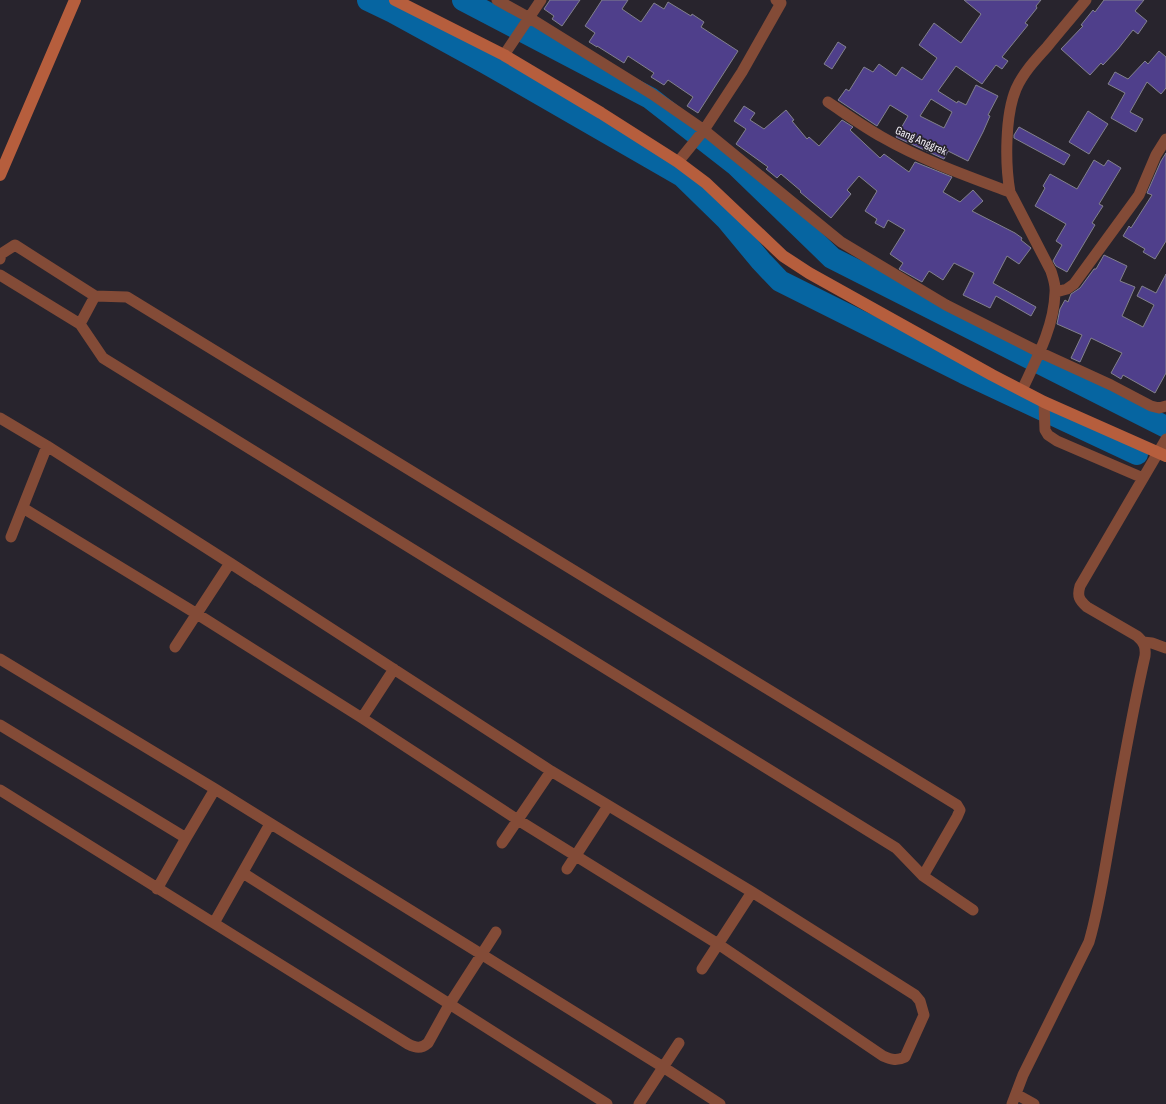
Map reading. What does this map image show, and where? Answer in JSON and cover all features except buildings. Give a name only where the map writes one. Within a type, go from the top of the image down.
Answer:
[{"type":"street","points":[[0,175],[75,0]]},
{"type":"street","points":[[395,0],[504,55],[601,113],[678,162],[706,183],[783,256],[796,265],[992,376],[1022,390],[1044,408],[1163,448],[1143,478],[1080,586],[1078,594],[1080,601],[1087,607],[1137,636],[1143,642],[1146,649],[1132,717],[1102,890],[1095,922],[1089,942],[1023,1075],[1014,1099],[1034,1104]]},
{"type":"street","points":[[497,0],[527,20],[652,94],[841,242],[946,305],[1038,356],[1111,385],[1151,406],[1159,408],[1166,406]]},
{"type":"street","points":[[504,55],[541,0]]},
{"type":"street","points":[[678,162],[702,132],[742,72],[781,3],[776,0]]},
{"type":"street","points":[[1022,390],[1038,356],[1049,325],[1056,292],[1051,271],[1010,192],[1007,178],[1008,121],[1011,102],[1017,87],[1034,62],[1086,0]]},
{"type":"street","name":"Gang Anggrek","points":[[828,102],[871,131],[914,153],[1010,192]]},
{"type":"street","points":[[1056,292],[1068,289],[1074,284],[1134,202],[1142,190],[1156,155],[1166,139]]},
{"type":"street","points":[[0,256],[15,245],[95,296],[126,296],[957,805],[960,810],[957,817],[923,876]]},
{"type":"street","points":[[0,275],[80,324],[103,358],[896,848],[923,876],[973,910]]},
{"type":"street","points":[[80,324],[95,296]]},
{"type":"street","points":[[1044,408],[1045,430],[1048,435],[1057,441],[1143,478]]},
{"type":"street","points":[[0,418],[47,446],[230,563],[552,771],[752,892],[915,996],[920,1001],[924,1015],[905,1057],[899,1060],[892,1060],[883,1056],[718,944],[518,820],[362,718],[197,614],[23,508]]},
{"type":"street","points":[[11,538],[47,446]]},
{"type":"street","points":[[175,646],[230,563]]},
{"type":"street","points":[[1143,642],[1152,643],[1166,648]]},
{"type":"street","points":[[0,659],[482,955],[720,1104]]},
{"type":"street","points":[[362,718],[394,669]]},
{"type":"street","points":[[0,725],[186,838]]},
{"type":"street","points":[[502,843],[552,771]]},
{"type":"street","points":[[0,790],[415,1048],[424,1047],[428,1043],[449,1005],[496,932]]},
{"type":"street","points":[[157,889],[215,790]]},
{"type":"street","points":[[567,869],[608,806]]},
{"type":"street","points":[[214,923],[270,824]]},
{"type":"street","points":[[243,873],[607,1104]]},
{"type":"street","points":[[702,969],[752,892]]},
{"type":"street","points":[[639,1104],[679,1044]]},
{"type":"waterway","points":[[368,0],[486,63],[682,176],[727,220],[761,261],[780,281],[964,373],[1137,454]]},
{"type":"waterway","points":[[463,0],[650,98],[736,165],[832,258],[1166,427]]}]
